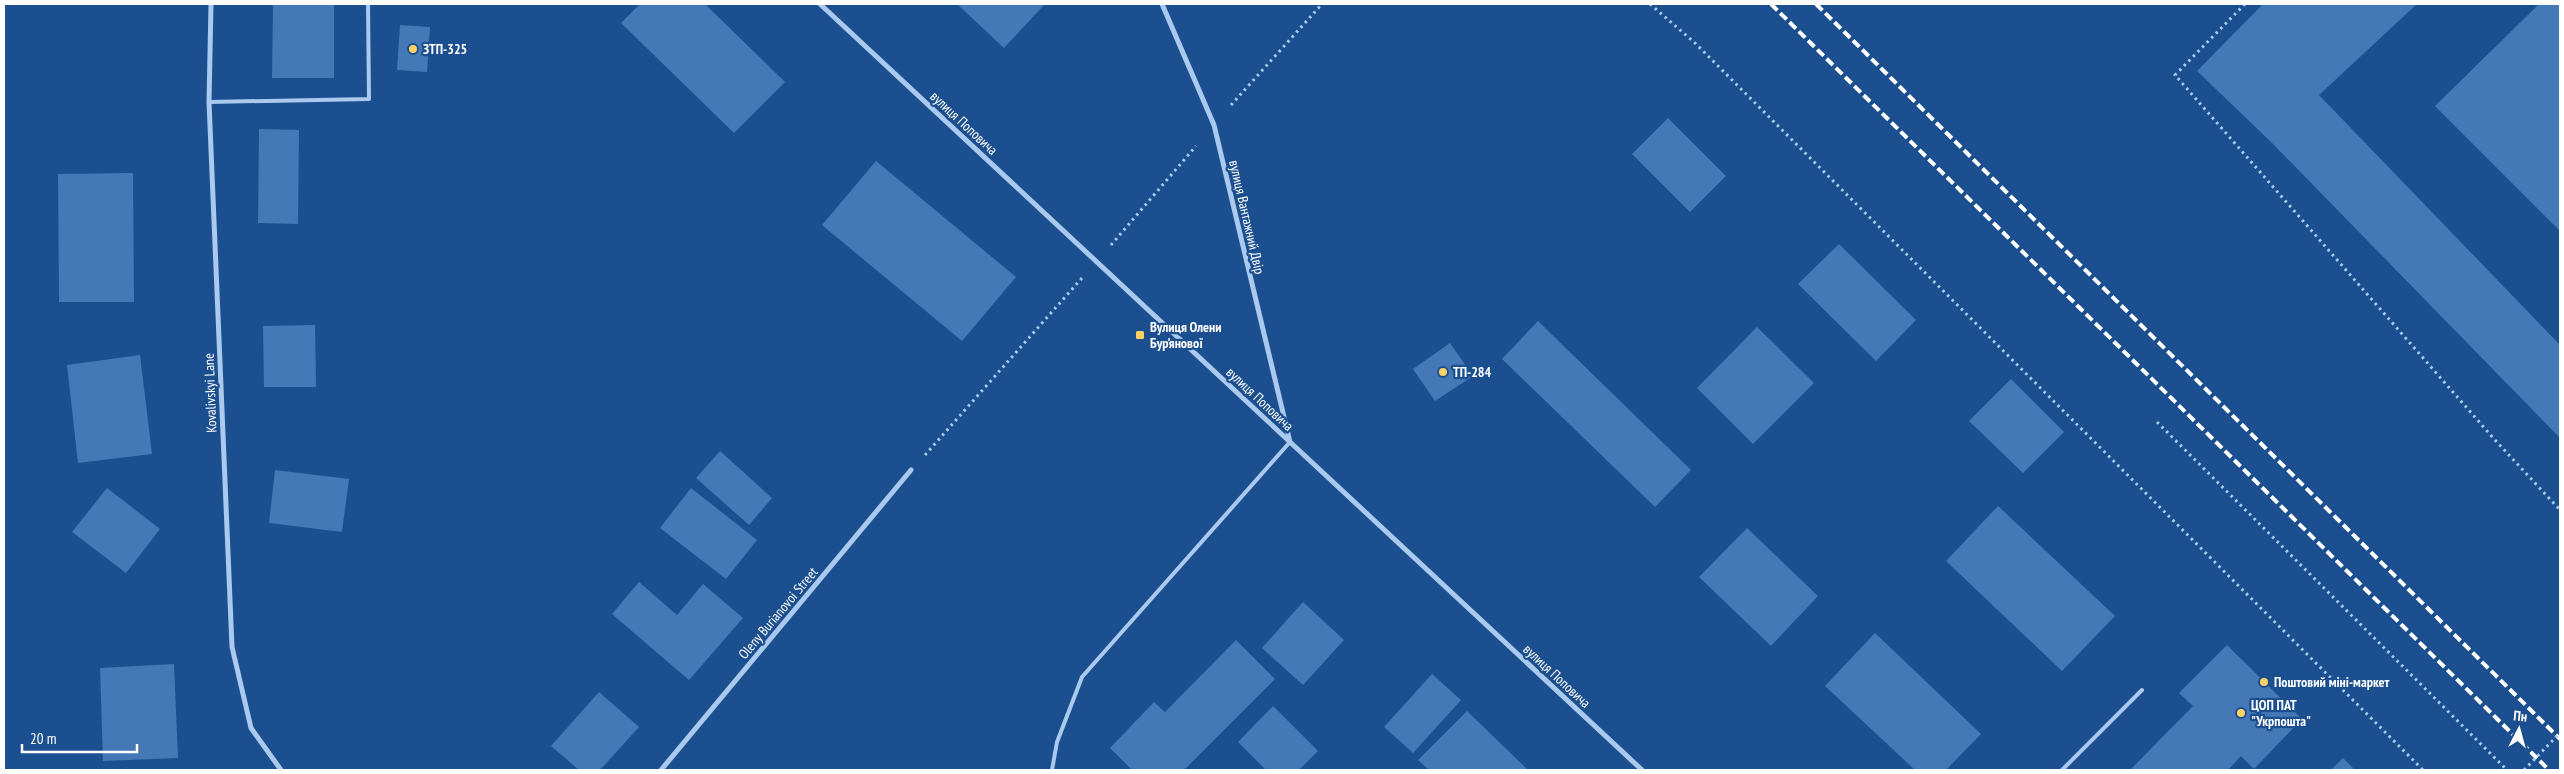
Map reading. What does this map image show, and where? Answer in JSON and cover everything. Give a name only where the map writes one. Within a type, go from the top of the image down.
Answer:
[{"type":"street","name":"Kovalivskyi Lane","points":[[211,4],[209,102],[232,647],[251,728],[281,770]]},
{"type":"street","name":"вулиця Поповича","points":[[820,4],[1642,770]]},
{"type":"street","name":"вулиця Вантажний Двір","points":[[1162,4],[1214,125],[1290,442]]},
{"type":"street","name":"Oleny Burianovoi Street","points":[[661,770],[911,470]]},
{"type":"lane","points":[[209,102],[369,99],[368,4]]},
{"type":"lane","points":[[1052,770],[1057,742],[1082,677],[1290,442]]},
{"type":"lane","points":[[2062,770],[2142,690]]},
{"type":"path","points":[[1313,12],[1322,4]]},
{"type":"path","points":[[1650,4],[1695,43],[2423,770]]},
{"type":"path","points":[[2245,4],[2175,75],[2495,440],[2560,510]]},
{"type":"path","points":[[911,470],[1096,262]]},
{"type":"path","points":[[2157,422],[2507,770]]},
{"type":"path","points":[[2524,770],[2560,733]]},
{"type":"building","points":[[273,4],[334,4],[334,78],[272,78]]},
{"type":"building","points":[[640,4],[705,4],[785,82],[734,133],[621,23]]},
{"type":"building","points":[[957,4],[1045,4],[1004,48]]},
{"type":"building","points":[[2263,4],[2417,4],[2319,95],[2560,345],[2560,438],[2271,142],[2197,71]]},
{"type":"building","points":[[2539,4],[2560,4],[2560,231],[2435,106]]},
{"type":"building","name":"ЗТП-325","points":[[400,25],[430,27],[427,72],[397,70]]},
{"type":"building","points":[[1668,118],[1726,176],[1690,212],[1632,154]]},
{"type":"building","points":[[259,129],[299,130],[298,224],[258,223]]},
{"type":"building","points":[[876,161],[1016,277],[962,341],[822,225]]},
{"type":"building","points":[[133,173],[134,302],[59,302],[58,174]]},
{"type":"building","points":[[1839,244],[1916,320],[1876,361],[1798,284]]},
{"type":"building","points":[[1538,321],[1691,470],[1655,507],[1502,359]]},
{"type":"building","points":[[315,325],[316,387],[264,387],[263,326]]},
{"type":"building","points":[[1757,327],[1814,383],[1753,444],[1697,388]]},
{"type":"building","name":"ТП-284","points":[[1450,343],[1473,376],[1435,401],[1413,369]]},
{"type":"building","points":[[140,355],[152,454],[78,463],[67,365]]},
{"type":"building","points":[[2011,379],[2064,432],[2023,473],[1969,421]]},
{"type":"building","points":[[720,451],[772,498],[749,525],[696,478]]},
{"type":"building","points":[[275,470],[349,479],[342,532],[269,523]]},
{"type":"building","points":[[107,488],[160,529],[126,573],[72,532]]},
{"type":"building","points":[[691,488],[757,540],[726,579],[660,528]]},
{"type":"building","points":[[1998,506],[2115,616],[2062,671],[1946,561]]},
{"type":"building","points":[[1747,528],[1818,596],[1771,646],[1699,577]]},
{"type":"building","points":[[639,582],[677,615],[703,584],[743,618],[689,680],[612,614]]},
{"type":"building","points":[[1303,602],[1344,640],[1303,685],[1262,648]]},
{"type":"building","points":[[1875,633],[1981,734],[1946,770],[1915,770],[1825,686]]},
{"type":"building","points":[[1236,640],[1275,679],[1184,770],[1132,770],[1110,748],[1154,702],[1165,712]]},
{"type":"building","name":"ЦОП ПАТ \"Укрпошта\"","points":[[2227,645],[2302,719],[2254,769],[2241,756],[2228,770],[2130,770],[2193,706],[2179,693]]},
{"type":"building","points":[[174,664],[178,758],[103,761],[100,668]]},
{"type":"building","points":[[1432,674],[1461,700],[1413,753],[1384,727]]},
{"type":"building","points":[[599,692],[639,727],[600,770],[579,770],[551,746]]},
{"type":"building","points":[[1273,706],[1318,751],[1299,770],[1266,770],[1238,742]]},
{"type":"building","points":[[1467,711],[1528,770],[1429,770],[1418,760]]},
{"type":"building","points":[[2343,758],[2355,770],[2331,770]]},
{"type":"railway","points":[[1771,4],[2549,770]]},
{"type":"railway","points":[[1816,4],[2560,739]]},
{"type":"place","name":"ЗТП-325","points":[[413,49]]},
{"type":"place","name":"Вулиця Олени Бур’янової","points":[[1140,335]]},
{"type":"place","name":"ТП-284","points":[[1443,372]]},
{"type":"place","name":"Поштовий міні-маркет","points":[[2264,682]]},
{"type":"place","name":"ЦОП ПАТ \"Укрпошта\"","points":[[2241,713]]}]
